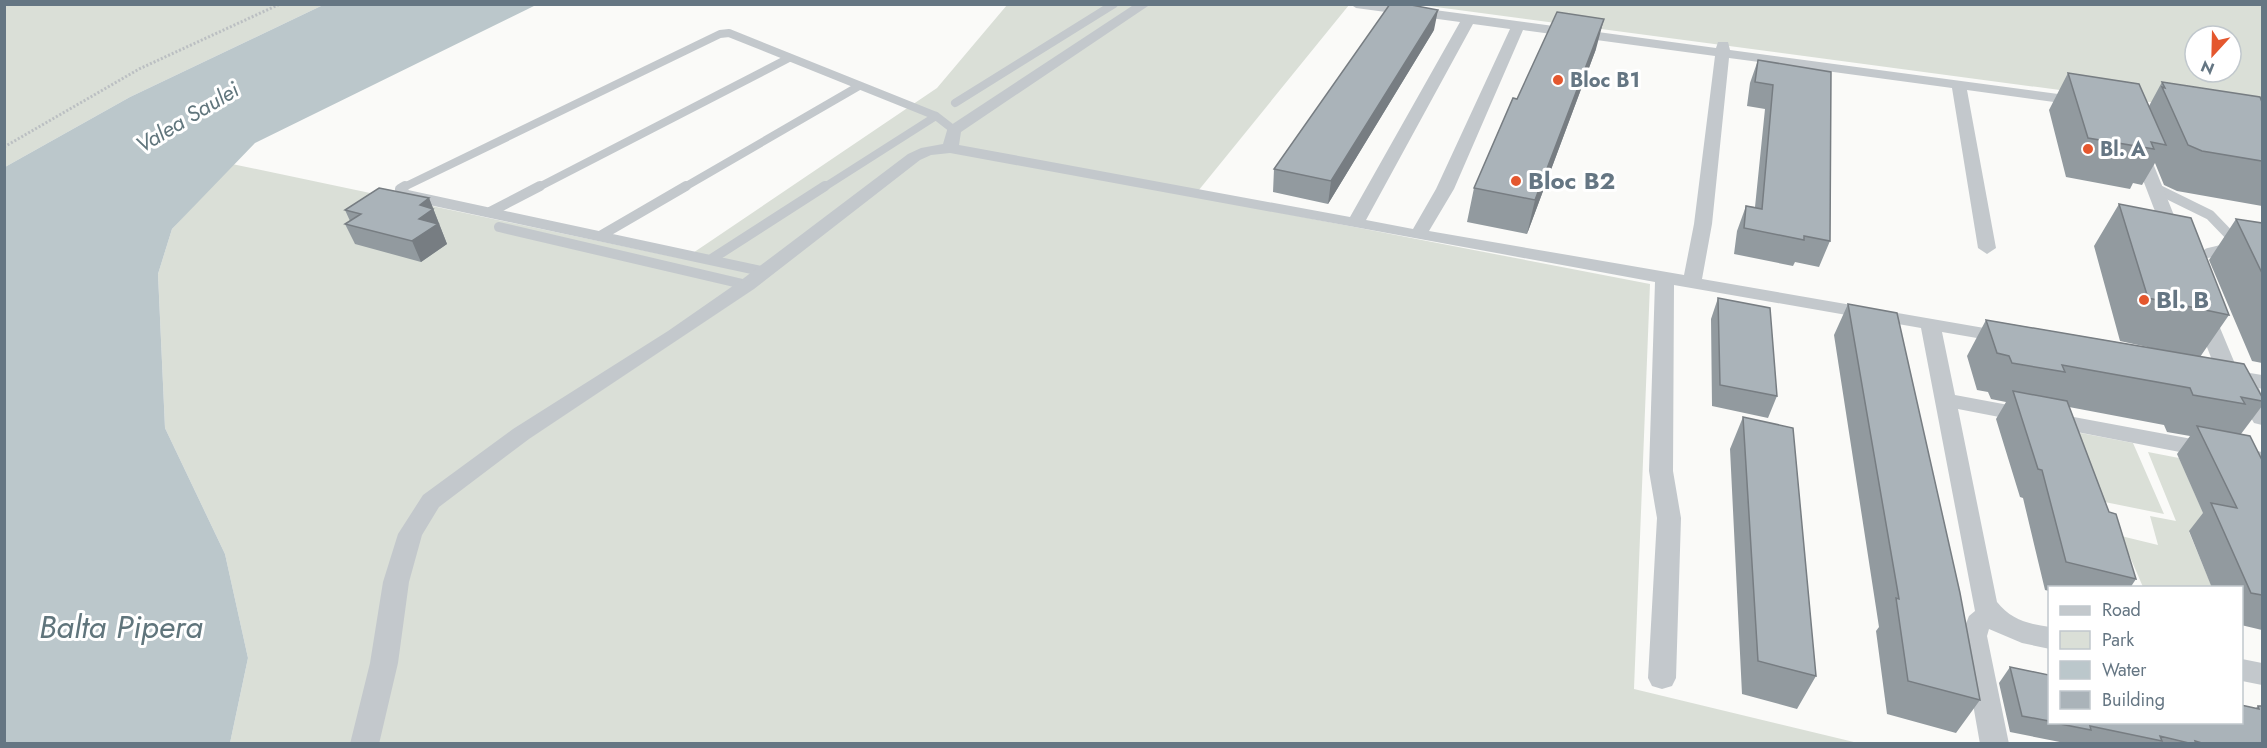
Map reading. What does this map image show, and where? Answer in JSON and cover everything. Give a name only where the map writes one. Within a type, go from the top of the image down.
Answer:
[{"type":"street","points":[[364,744],[384,663],[396,582],[410,534],[431,501],[521,434],[675,335],[766,272],[914,157],[952,139],[1145,4]]},
{"type":"street","points":[[1356,4],[1468,20],[1723,49]]},
{"type":"street","points":[[1422,4],[1723,49],[2097,98],[1959,84],[1812,61]]},
{"type":"street","points":[[1355,223],[1468,20]]},
{"type":"street","points":[[1418,235],[1444,189],[1518,26]]},
{"type":"street","points":[[1692,282],[1703,224],[1723,49]]},
{"type":"street","points":[[1959,84],[1987,248]]},
{"type":"street","points":[[2131,127],[2181,255]]},
{"type":"street","points":[[952,139],[1418,235],[2022,340]]},
{"type":"street","points":[[1662,678],[1669,518],[1661,471],[1665,278]]},
{"type":"street","points":[[2199,299],[2245,379],[2262,418]]},
{"type":"street","points":[[1930,324],[1985,605],[1991,614],[2017,633],[2048,638]]},
{"type":"street","points":[[2206,372],[2245,379]]},
{"type":"street","points":[[1945,400],[2262,460]]},
{"type":"street","points":[[1991,614],[1978,623],[1974,636],[1995,744]]},
{"type":"street","points":[[2243,670],[2262,674]]},
{"type":"lane","points":[[955,103],[1114,4]]},
{"type":"lane","points":[[766,272],[407,195],[401,193],[400,189],[720,34],[734,34],[936,116],[952,139]]},
{"type":"lane","points":[[490,212],[789,58]]},
{"type":"lane","points":[[600,236],[858,86]]},
{"type":"lane","points":[[710,260],[936,116]]},
{"type":"lane","points":[[2155,188],[2186,201],[2224,223],[2236,242],[2233,247],[2208,253]]},
{"type":"lane","points":[[499,227],[747,285]]},
{"type":"path","points":[[4,147],[38,125],[177,51],[280,4]]},
{"type":"green space","points":[[5,5],[323,5],[130,97],[5,167]]},
{"type":"green space","points":[[1007,5],[1349,5],[1194,196],[1650,284],[1634,689],[1858,743],[230,743],[248,658],[225,554],[165,428],[158,274],[172,229],[232,164],[684,259],[937,88]]},
{"type":"green space","points":[[1421,5],[2262,5],[2262,117]]},
{"type":"green space","points":[[2060,429],[2133,443],[2164,514],[2085,498]]},
{"type":"green space","points":[[2148,452],[2179,458],[2214,537],[2189,532],[2212,586],[2143,586],[2121,536],[2158,545],[2150,516],[2176,521]]},
{"type":"water","name":"Balta Pipera","points":[[323,5],[536,5],[255,143],[172,229],[158,274],[165,428],[225,554],[248,658],[230,743],[5,743],[5,167],[130,97]]},
{"type":"building","points":[[1390,4],[1406,4],[1438,10],[1331,181],[1274,169]]},
{"type":"building","points":[[1557,12],[1604,19],[1535,200],[1474,188],[1513,98],[1517,99]]},
{"type":"building","points":[[1758,60],[1831,72],[1830,241],[1804,236],[1804,240],[1744,228],[1746,206],[1762,209],[1773,85],[1755,82]]},
{"type":"building","points":[[2068,73],[2139,84],[2166,145],[2151,142],[2154,149],[2088,138]]},
{"type":"building","points":[[2162,82],[2260,97],[2262,102],[2262,161],[2202,151],[2188,145],[2162,87],[2165,88]]},
{"type":"building","points":[[379,188],[429,198],[420,205],[433,209],[419,219],[438,224],[412,241],[345,224],[361,214],[345,210]]},
{"type":"building","points":[[2119,204],[2191,218],[2229,315],[2148,298]]},
{"type":"building","points":[[2236,219],[2262,223],[2262,273]]},
{"type":"building","points":[[1718,298],[1770,308],[1777,396],[1720,385]]},
{"type":"building","points":[[1848,304],[1897,313],[1960,593],[1980,700],[1908,681],[1896,598],[1899,599]]},
{"type":"building","points":[[1986,320],[2244,364],[2262,401],[2241,397],[2245,404],[2193,395],[2190,388],[2062,365],[2065,372],[2012,363],[2009,356],[1997,353]]},
{"type":"building","points":[[2013,391],[2067,401],[2109,512],[2116,514],[2136,579],[2066,562],[2042,470],[2038,469]]},
{"type":"building","points":[[1743,417],[1793,428],[1816,676],[1758,661]]},
{"type":"building","points":[[2197,426],[2250,436],[2262,460],[2262,595],[2251,593],[2211,503],[2237,508]]},
{"type":"building","points":[[2010,667],[2048,675],[2048,721],[2022,716]]},
{"type":"building","points":[[2243,705],[2259,709],[2258,706],[2262,706],[2262,744],[2205,744],[2195,741],[2196,744],[2193,744],[2160,736],[2162,741],[2090,726],[2091,730],[2060,724],[2243,724]]},
{"type":"place","name":"Bloc B1","points":[[1558,80]]},
{"type":"place","name":"Bl. A","points":[[2088,149]]},
{"type":"place","name":"Bloc B2","points":[[1516,181]]},
{"type":"place","name":"Bl. B","points":[[2144,300]]},
{"type":"water label","name":"Valea Saulei","points":[[187,117]]}]
